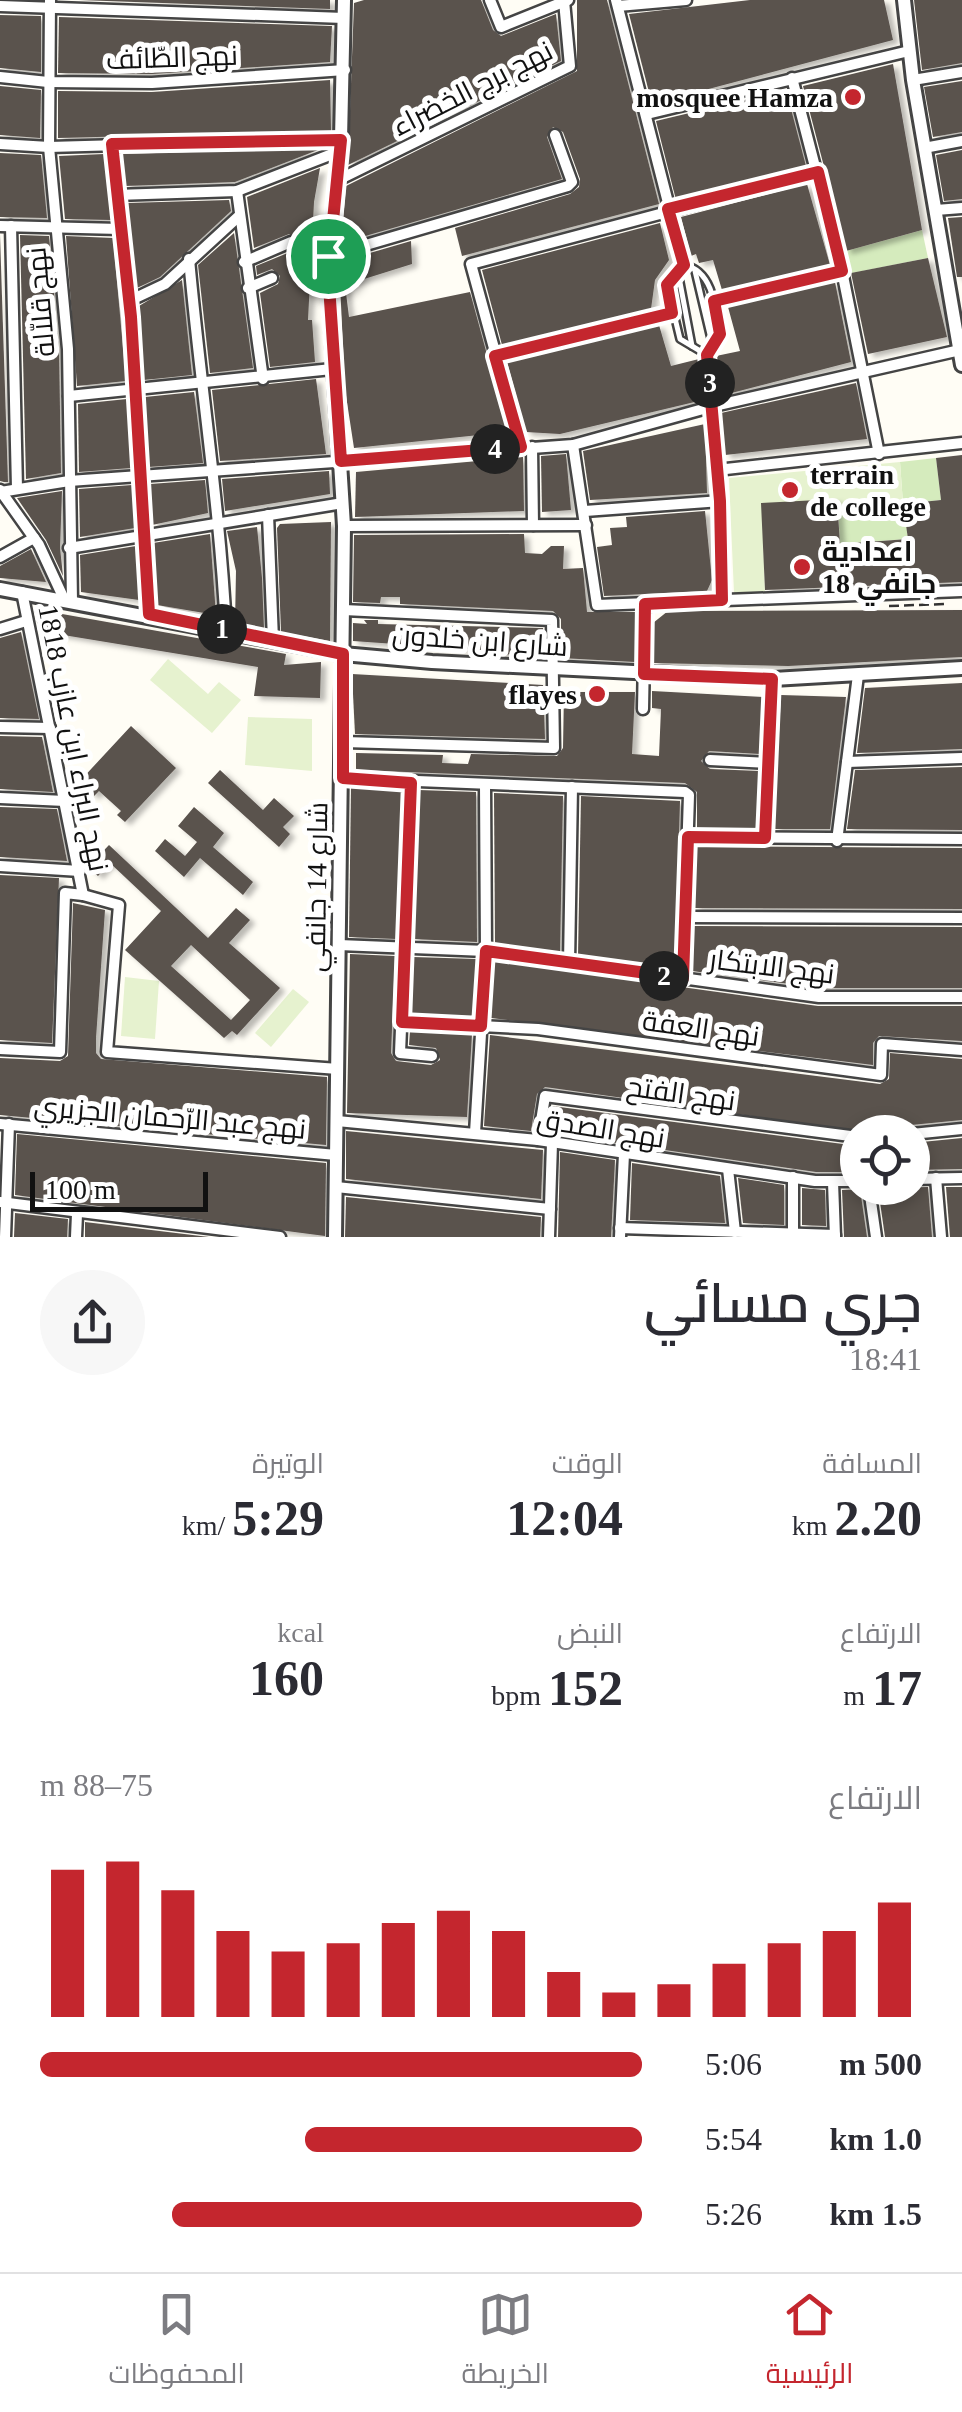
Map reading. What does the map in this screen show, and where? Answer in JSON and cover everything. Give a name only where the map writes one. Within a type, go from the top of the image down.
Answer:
[{"type":"street","points":[[490,0],[500,27],[566,1]]},
{"type":"street","points":[[685,268],[617,3],[686,0]]},
{"type":"street","points":[[904,0],[924,148],[955,277],[962,365]]},
{"type":"street","name":"نهج برج الخضراء","points":[[336,181],[570,66],[566,1]]},
{"type":"street","name":"نهج قلاّلة","points":[[49,5],[49,147],[69,396],[68,600]]},
{"type":"street","points":[[0,6],[347,5]]},
{"type":"street","name":"شارع 14 جانفي","points":[[335,1237],[344,504],[332,369],[328,256],[341,145],[347,5]]},
{"type":"street","points":[[646,114],[909,51]]},
{"type":"street","name":"نهج الطّائف","points":[[0,77],[48,82],[170,82],[345,70]]},
{"type":"street","points":[[913,80],[962,72]]},
{"type":"street","points":[[792,78],[865,370],[879,454]]},
{"type":"street","points":[[328,256],[570,185],[555,136]]},
{"type":"street","points":[[924,148],[962,141]]},
{"type":"street","points":[[0,144],[341,145]]},
{"type":"street","points":[[112,144],[130,301],[149,614]]},
{"type":"street","points":[[116,195],[237,191],[341,145]]},
{"type":"street","points":[[532,525],[526,447],[495,356],[473,262],[818,172]]},
{"type":"street","points":[[237,191],[244,262],[264,378]]},
{"type":"street","points":[[936,210],[962,208]]},
{"type":"street","points":[[130,301],[157,290],[239,216]]},
{"type":"street","points":[[17,488],[5,226],[120,230]]},
{"type":"street","points":[[244,262],[290,242]]},
{"type":"street","points":[[189,260],[200,384],[220,521],[226,630]]},
{"type":"street","points":[[714,301],[842,271]]},
{"type":"street","points":[[248,288],[272,278]]},
{"type":"street","points":[[495,356],[672,313]]},
{"type":"street","points":[[68,600],[34,538],[0,491],[140,475],[573,444],[960,344]]},
{"type":"street","points":[[710,351],[722,600]]},
{"type":"street","points":[[69,396],[332,369]]},
{"type":"street","points":[[718,470],[962,443]]},
{"type":"street","points":[[573,444],[596,604],[962,591]]},
{"type":"street","points":[[585,511],[720,501]]},
{"type":"street","points":[[69,548],[143,533],[344,504]]},
{"type":"street","points":[[268,515],[272,640]]},
{"type":"street","points":[[344,526],[586,525]]},
{"type":"street","points":[[0,558],[34,538]]},
{"type":"street","name":"شارع ابن خلدون","points":[[0,589],[149,614],[343,654],[554,672],[772,679],[962,668]]},
{"type":"street","name":"نهج البراء ابن عازب 1818","points":[[0,1049],[60,1052],[66,893],[83,895],[22,592]]},
{"type":"street","points":[[643,709],[645,604]]},
{"type":"street","points":[[344,610],[550,619],[554,672],[553,750],[344,742]]},
{"type":"street","points":[[0,629],[26,621]]},
{"type":"street","points":[[836,841],[858,675]]},
{"type":"street","points":[[765,838],[772,679]]},
{"type":"street","points":[[0,726],[50,728]]},
{"type":"street","points":[[847,762],[962,758]]},
{"type":"street","points":[[710,760],[768,763]]},
{"type":"street","points":[[343,778],[685,792],[689,795],[683,978]]},
{"type":"street","points":[[411,783],[400,1054],[432,1056]]},
{"type":"street","points":[[475,1133],[486,951],[484,785]]},
{"type":"street","points":[[569,963],[572,787]]},
{"type":"street","points":[[0,798],[65,801]]},
{"type":"street","points":[[688,837],[962,839]]},
{"type":"street","points":[[0,866],[80,871]]},
{"type":"street","points":[[83,895],[118,905],[107,1052],[338,1069]]},
{"type":"street","points":[[686,917],[962,918]]},
{"type":"street","name":"نهج الابتكار","points":[[339,945],[486,951],[819,998],[962,998]]},
{"type":"street","name":"نهج العفة","points":[[402,1022],[605,1036],[882,1075],[882,1044],[962,1050]]},
{"type":"street","name":"نهج الفتح","points":[[538,1140],[544,1096],[840,1136]]},
{"type":"street","name":"نهج الصدق","points":[[336,1121],[538,1140],[840,1182]]},
{"type":"street","points":[[4,1124],[5,1237]]},
{"type":"street","name":"نهج عبد الرّحمان الجزيري","points":[[4,1124],[336,1155]]},
{"type":"street","points":[[930,1132],[962,1129]]},
{"type":"street","points":[[549,1237],[552,1143]]},
{"type":"street","points":[[624,1154],[620,1233],[835,1236],[833,1182]]},
{"type":"street","points":[[728,1169],[735,1232]]},
{"type":"street","points":[[793,1178],[793,1233]]},
{"type":"street","points":[[930,1178],[962,1178]]},
{"type":"street","points":[[936,1178],[941,1237]]},
{"type":"street","points":[[336,1186],[550,1209]]},
{"type":"street","points":[[3,1203],[280,1237]]},
{"type":"street","points":[[871,1205],[876,1237]]},
{"type":"street","points":[[76,1214],[76,1237]]},
{"type":"street","points":[[154,1237],[155,1222]]},
{"type":"lane","points":[[685,268],[706,278],[714,301],[720,334],[710,351]]},
{"type":"lane","points":[[685,268],[667,285],[679,338],[710,351]]},
{"type":"lane","points":[[685,268],[692,346]]},
{"type":"lane","points":[[685,268],[710,351]]},
{"type":"path","points":[[884,606],[962,602]]},
{"type":"green space","points":[[922,230],[928,258],[847,274],[842,252]]},
{"type":"green space","points":[[936,458],[941,500],[904,504],[908,539],[840,544],[838,508],[903,504],[900,462]]},
{"type":"green space","points":[[900,462],[903,504],[838,508],[762,503],[765,593],[734,593],[729,478]]},
{"type":"green space","points":[[168,659],[208,694],[219,682],[241,700],[212,733],[150,680]]},
{"type":"green space","points":[[248,717],[312,719],[312,771],[245,765]]},
{"type":"green space","points":[[125,977],[159,981],[155,1039],[121,1036]]},
{"type":"green space","points":[[293,989],[309,1002],[271,1047],[255,1033]]},
{"type":"building","points":[[79,0],[330,0],[330,9]]},
{"type":"building","points":[[481,0],[493,30],[501,36],[556,14],[561,61],[348,165],[354,3]]},
{"type":"building","points":[[577,0],[607,0],[659,204],[462,256],[455,228],[570,194],[579,187],[580,179],[563,132],[553,127],[547,137],[562,179],[341,243],[346,186],[577,71]]},
{"type":"building","points":[[750,0],[884,0],[893,40],[652,104],[629,14]]},
{"type":"building","points":[[914,0],[962,0],[962,63],[922,70]]},
{"type":"building","points":[[0,15],[41,16],[41,72],[0,68]]},
{"type":"building","points":[[59,17],[332,26],[330,62],[152,74],[58,73]]},
{"type":"building","points":[[893,64],[922,230],[846,251],[803,86]]},
{"type":"building","points":[[330,80],[331,131],[58,138],[58,91],[152,92]]},
{"type":"building","points":[[962,81],[962,132],[933,137],[924,87]]},
{"type":"building","points":[[0,86],[41,90],[40,138],[0,135]]},
{"type":"building","points":[[786,90],[806,166],[676,200],[656,121]]},
{"type":"building","points":[[323,148],[235,182],[125,186],[122,154]]},
{"type":"building","points":[[962,150],[962,199],[944,201],[936,155]]},
{"type":"building","points":[[0,153],[41,155],[47,218],[0,217]]},
{"type":"building","points":[[104,154],[111,220],[65,219],[59,156]]},
{"type":"building","points":[[320,168],[314,202],[308,320],[312,320],[315,362],[270,367],[260,293],[278,284],[280,276],[272,269],[257,275],[256,266],[295,250],[299,240],[289,234],[254,248],[247,197]]},
{"type":"building","points":[[807,184],[830,265],[722,290],[713,260],[699,263],[696,254],[691,256],[681,217]]},
{"type":"building","points":[[229,200],[231,211],[160,277],[137,288],[127,203]]},
{"type":"building","points":[[962,217],[962,277],[957,277],[948,218]]},
{"type":"building","points":[[660,223],[669,260],[655,280],[651,309],[502,345],[482,270]]},
{"type":"building","points":[[234,233],[253,368],[210,373],[198,265]]},
{"type":"building","points":[[0,235],[8,482],[0,481]]},
{"type":"building","points":[[20,235],[49,236],[59,349],[61,473],[26,479]]},
{"type":"building","points":[[66,236],[113,238],[126,381],[77,386]]},
{"type":"building","points":[[411,241],[412,264],[345,285],[349,317],[470,292],[508,432],[354,448],[345,389],[339,262]]},
{"type":"building","points":[[928,258],[947,337],[868,354],[851,273]]},
{"type":"building","points":[[182,280],[192,375],[144,380],[139,306]]},
{"type":"building","points":[[835,282],[851,362],[720,396],[716,356],[740,351],[728,307]]},
{"type":"building","points":[[659,325],[671,366],[699,359],[703,400],[560,434],[526,432],[507,362]]},
{"type":"building","points":[[316,379],[326,454],[220,461],[212,390]]},
{"type":"building","points":[[856,383],[867,439],[725,455],[721,413]]},
{"type":"building","points":[[194,392],[203,463],[149,467],[145,397]]},
{"type":"building","points":[[127,399],[131,468],[79,472],[78,404]]},
{"type":"building","points":[[705,424],[707,493],[590,500],[583,451]]},
{"type":"building","points":[[566,454],[571,510],[542,512],[541,456]]},
{"type":"building","points":[[962,455],[962,582],[765,590],[761,503],[837,499],[840,544],[908,539],[903,504],[941,500],[936,458]]},
{"type":"building","points":[[523,457],[524,511],[355,517],[356,472]]},
{"type":"building","points":[[329,471],[330,494],[225,511],[222,479]]},
{"type":"building","points":[[205,480],[208,513],[152,525],[150,484]]},
{"type":"building","points":[[132,485],[135,528],[80,537],[79,489]]},
{"type":"building","points":[[62,491],[63,576],[46,540],[17,498]]},
{"type":"building","points":[[705,511],[712,580],[707,591],[604,596],[597,547],[612,545],[610,528],[627,527],[626,517]]},
{"type":"building","points":[[331,522],[330,641],[281,632],[277,528],[280,524]]},
{"type":"building","points":[[257,527],[264,629],[235,623],[236,571],[227,531]]},
{"type":"building","points":[[210,534],[216,615],[157,605],[153,543]]},
{"type":"building","points":[[524,534],[525,553],[542,554],[551,546],[564,546],[563,569],[583,568],[587,612],[636,612],[635,662],[561,658],[561,619],[553,611],[400,604],[400,597],[381,597],[380,603],[353,602],[354,535]]},
{"type":"building","points":[[136,546],[139,600],[81,592],[80,555]]},
{"type":"building","points":[[31,549],[46,582],[0,578],[0,566]]},
{"type":"building","points":[[34,609],[286,654],[284,665],[321,662],[320,698],[254,696],[258,667],[39,631]]},
{"type":"building","points":[[962,610],[962,657],[788,666],[653,663],[653,623],[668,611]]},
{"type":"building","points":[[364,620],[378,620],[378,624],[543,628],[544,653],[494,655],[494,651],[353,641],[353,623],[367,624]]},
{"type":"building","points":[[21,632],[39,719],[0,718],[0,638]]},
{"type":"building","points":[[352,674],[543,685],[545,739],[355,734]]},
{"type":"building","points":[[962,683],[962,749],[857,753],[865,688]]},
{"type":"building","points":[[652,691],[763,697],[760,754],[709,751],[701,761],[710,769],[760,771],[757,829],[697,828],[697,792],[685,783],[356,770],[356,753],[443,755],[442,763],[468,764],[471,754],[557,756],[563,748],[564,692],[635,692],[632,754],[659,756],[661,709],[652,708]]},
{"type":"building","points":[[781,695],[846,697],[830,829],[774,829]]},
{"type":"building","points":[[131,726],[176,768],[125,822],[117,815],[121,811],[99,791],[94,796],[79,782]]},
{"type":"building","points":[[0,736],[42,737],[53,792],[0,789]]},
{"type":"building","points":[[962,767],[962,830],[847,829],[855,770]]},
{"type":"building","points":[[220,770],[263,810],[274,798],[294,816],[283,827],[290,834],[279,847],[208,783]]},
{"type":"building","points":[[351,787],[402,789],[396,939],[349,937]]},
{"type":"building","points":[[419,790],[476,792],[477,942],[413,939]]},
{"type":"building","points":[[494,793],[563,796],[560,952],[495,943]]},
{"type":"building","points":[[581,796],[680,801],[675,968],[578,955]]},
{"type":"building","points":[[0,807],[57,809],[67,861],[0,857]]},
{"type":"building","points":[[194,807],[224,833],[213,847],[253,882],[243,895],[200,858],[184,877],[155,851],[165,839],[185,856],[197,842],[178,826]]},
{"type":"building","points":[[109,845],[208,938],[236,908],[250,920],[229,943],[280,988],[237,1035],[232,1031],[224,1038],[125,950],[161,911],[110,863],[98,876],[88,867]],"holes":[[[191,945],[250,1000],[231,1020],[171,966]]]},
{"type":"building","points":[[696,846],[962,848],[962,909],[694,908]]},
{"type":"building","points":[[0,875],[59,878],[52,1043],[0,1040]]},
{"type":"building","points":[[73,903],[105,910],[96,1038],[96,1053],[101,1059],[327,1077],[326,1145],[0,1115],[0,1058],[60,1061],[68,1056]]},
{"type":"building","points":[[694,926],[962,927],[962,988],[820,988],[692,971]]},
{"type":"building","points":[[350,954],[395,956],[391,1053],[396,1061],[431,1065],[440,1060],[436,1048],[409,1045],[410,1031],[472,1034],[467,1117],[347,1113]]},
{"type":"building","points":[[413,957],[477,959],[473,1017],[410,1014]]},
{"type":"building","points":[[494,961],[818,1006],[962,1006],[962,1041],[879,1036],[873,1043],[873,1065],[491,1018]]},
{"type":"building","points":[[490,1035],[880,1084],[889,1079],[890,1053],[962,1059],[962,1120],[930,1123],[930,1115],[840,1115],[840,1128],[545,1087],[537,1094],[531,1131],[484,1126]]},
{"type":"building","points":[[552,1106],[840,1144],[840,1172],[816,1172],[548,1133]]},
{"type":"building","points":[[346,1131],[543,1150],[541,1199],[346,1179]]},
{"type":"building","points":[[17,1134],[326,1163],[325,1236],[15,1195]]},
{"type":"building","points":[[962,1138],[962,1169],[930,1170],[930,1141]]},
{"type":"building","points":[[560,1152],[615,1160],[611,1237],[558,1237]]},
{"type":"building","points":[[632,1163],[720,1176],[725,1223],[630,1220]]},
{"type":"building","points":[[738,1178],[784,1185],[784,1225],[743,1223]]},
{"type":"building","points":[[946,1187],[962,1187],[962,1237],[950,1237]]},
{"type":"building","points":[[802,1188],[825,1190],[826,1226],[802,1225]]},
{"type":"building","points":[[346,1197],[541,1217],[540,1237],[345,1237]]},
{"type":"building","points":[[843,1205],[862,1205],[867,1237],[844,1237]]},
{"type":"building","points":[[880,1205],[929,1205],[932,1237],[885,1237]]},
{"type":"building","points":[[15,1213],[68,1219],[67,1237],[14,1237]]},
{"type":"building","points":[[85,1222],[209,1237],[85,1237]]},
{"type":"place","name":"mosquee Hamza","points":[[853,97]]},
{"type":"place","name":"terrain de college","points":[[790,490]]},
{"type":"place","name":"اعدادية 18 جانفي","points":[[802,567]]},
{"type":"place","name":"flayes","points":[[597,694]]},
{"type":"route","points":[[341,140],[328,256],[329,333],[341,461],[521,447],[495,356],[672,313],[667,285],[684,265],[668,209],[818,172],[842,271],[714,301],[720,334],[707,355],[720,501],[722,600],[645,604],[644,674],[772,679],[765,838],[688,837],[683,978],[486,951],[481,1026],[402,1022],[411,783],[343,778],[343,654],[149,614],[131,317],[112,144],[341,140]]}]
